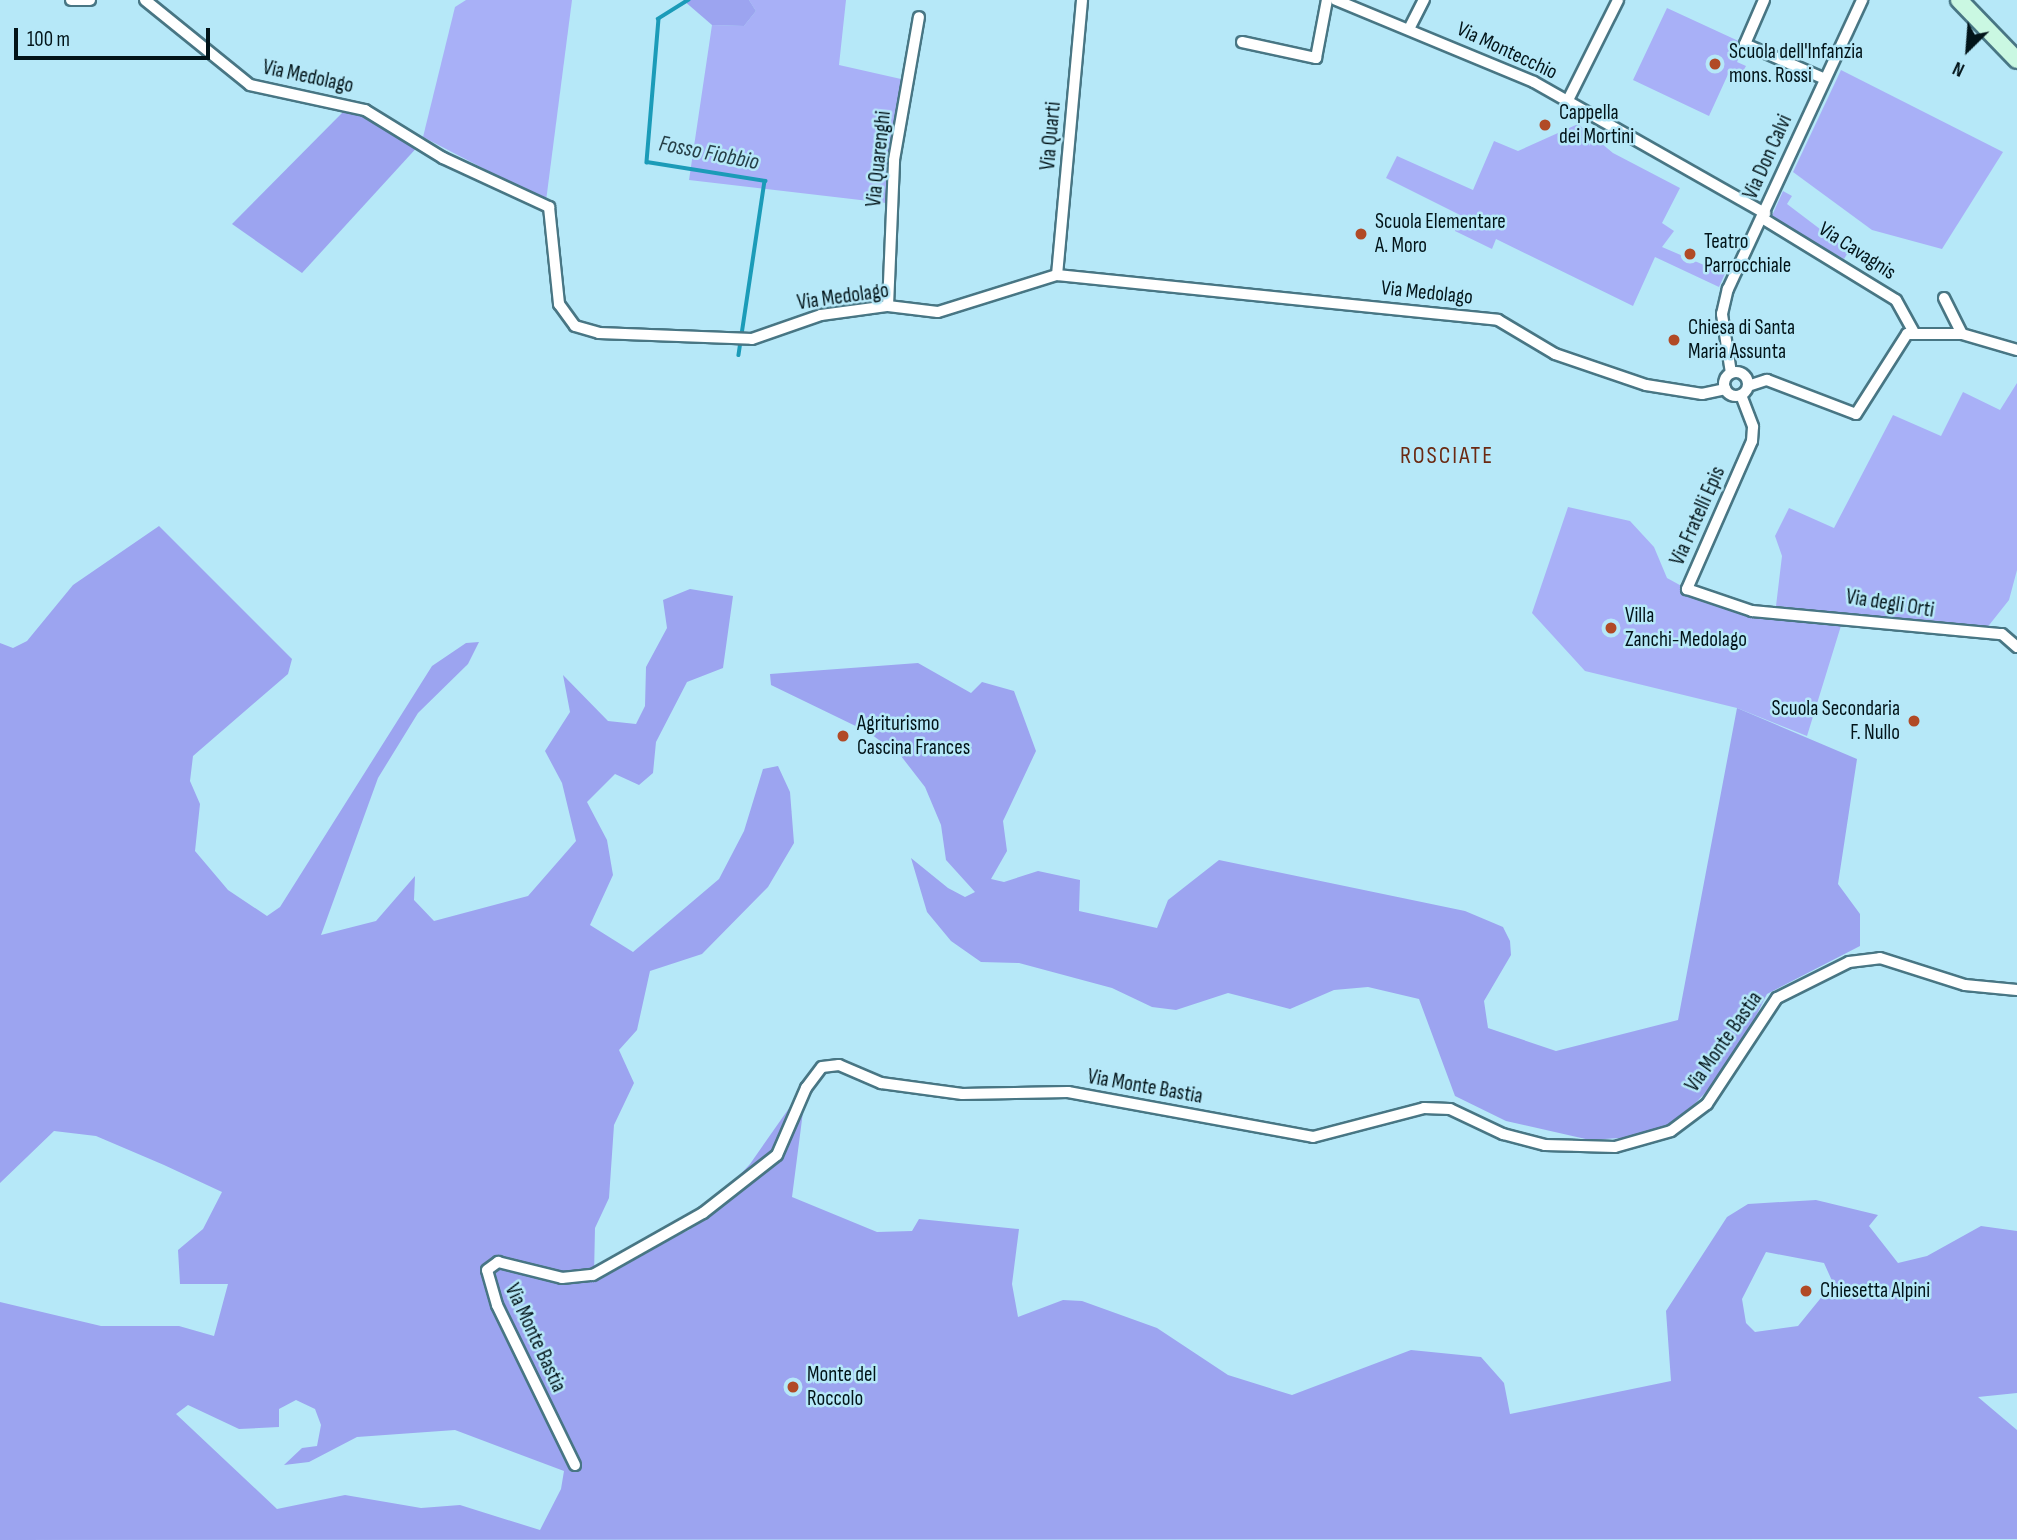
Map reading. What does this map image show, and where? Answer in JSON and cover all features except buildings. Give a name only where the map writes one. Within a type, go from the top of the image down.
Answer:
[{"type":"street","points":[[71,0],[90,0]]},
{"type":"street","name":"Via Medolago","points":[[145,0],[250,85],[365,110],[443,158],[550,207],[559,304],[575,326],[659,338],[752,338],[821,315],[888,306],[938,312],[1057,275],[1498,320],[1555,354],[1646,384],[1702,394],[1725,389]]},
{"type":"street","name":"Via Quarti","points":[[1057,275],[1082,0]]},
{"type":"street","points":[[1242,42],[1316,58],[1327,0]]},
{"type":"street","name":"Via Montecchio","points":[[1336,0],[1409,29],[1567,102],[1763,216]]},
{"type":"street","points":[[1409,29],[1424,0]]},
{"type":"street","points":[[1567,102],[1618,0]]},
{"type":"street","points":[[1764,0],[1745,44],[1825,79]]},
{"type":"street","name":"Via Don Calvi","points":[[1731,373],[1722,314],[1763,216],[1861,0]]},
{"type":"street","points":[[1959,0],[2017,60]]},
{"type":"street","name":"Via Quarenghi","points":[[888,306],[894,160],[919,18]]},
{"type":"street","name":"Via Cavagnis","points":[[1763,216],[1896,300],[1914,332]]},
{"type":"street","points":[[1944,298],[1962,334]]},
{"type":"street","points":[[1745,391],[1747,377],[1731,373],[1725,389],[1745,391],[1767,380],[1856,414],[1891,352],[1914,332],[1962,334],[2017,350]]},
{"type":"street","name":"Via Fratelli Epis","points":[[1745,391],[1754,426],[1752,441],[1687,589],[1752,611]]},
{"type":"street","name":"Via degli Orti","points":[[1752,611],[1831,614],[1904,628],[2002,635],[2017,647]]},
{"type":"street","name":"Via Monte Bastia","points":[[575,1465],[497,1305],[487,1270],[498,1262],[562,1278],[593,1276],[703,1213],[777,1155],[806,1087],[822,1067],[839,1065],[881,1083],[962,1094],[1068,1092],[1313,1137],[1424,1108],[1450,1109],[1545,1145],[1615,1147],[1671,1131],[1697,1112],[1726,1080],[1777,998],[1849,962],[1880,958],[1965,985],[2017,990]]},
{"type":"shaded area","points":[[466,0],[572,0],[546,201],[423,137],[455,7]]},
{"type":"shaded area","points":[[683,0],[749,0],[756,11],[744,26],[712,25]]},
{"type":"shaded area","points":[[749,0],[846,0],[839,65],[901,79],[886,203],[689,180],[712,25],[744,26],[756,11]]},
{"type":"shaded area","points":[[1667,8],[1745,44],[1737,62],[1746,66],[1741,75],[1730,70],[1709,116],[1633,80]]},
{"type":"shaded area","points":[[1841,70],[2003,152],[1942,249],[1872,230],[1793,172]]},
{"type":"shaded area","points":[[365,110],[421,143],[302,273],[232,224],[343,112]]},
{"type":"shaded area","points":[[1578,124],[1613,153],[1680,188],[1662,223],[1674,231],[1662,247],[1711,268],[1716,261],[1728,267],[1719,287],[1655,257],[1633,306],[1496,239],[1492,249],[1455,231],[1462,216],[1386,178],[1397,156],[1473,190],[1494,141],[1518,151]]},
{"type":"shaded area","points":[[1783,191],[1792,196],[1787,204],[1849,251],[1844,259],[1771,218]]},
{"type":"shaded area","points":[[2017,383],[2017,570],[2009,600],[1986,629],[1776,606],[1782,556],[1775,536],[1789,508],[1834,528],[1893,415],[1941,436],[1963,392],[2000,410]]},
{"type":"shaded area","points":[[1568,507],[1630,521],[1654,547],[1667,578],[1687,589],[1752,611],[1844,616],[1807,736],[1737,708],[1585,671],[1532,613]]},
{"type":"shaded area","points":[[159,526],[292,659],[288,674],[193,756],[190,781],[200,804],[195,851],[228,890],[267,916],[280,907],[432,666],[466,643],[479,642],[468,664],[418,713],[378,778],[321,935],[376,921],[415,876],[414,900],[434,921],[528,896],[576,841],[562,783],[545,751],[570,712],[563,675],[608,721],[636,724],[645,706],[646,667],[667,628],[663,600],[690,589],[733,596],[723,668],[687,682],[656,742],[653,773],[639,785],[615,774],[587,802],[607,840],[613,875],[590,925],[633,952],[719,879],[744,831],[763,769],[778,766],[790,792],[794,843],[768,887],[702,954],[650,971],[637,1030],[619,1050],[634,1083],[614,1125],[609,1198],[595,1228],[594,1275],[689,1230],[750,1164],[799,1094],[804,1104],[792,1197],[877,1232],[912,1231],[919,1219],[1019,1229],[1012,1284],[1018,1317],[1063,1300],[1082,1301],[1157,1328],[1228,1375],[1292,1395],[1411,1350],[1481,1357],[1504,1383],[1510,1414],[1671,1381],[1666,1311],[1727,1217],[1748,1204],[1816,1200],[1878,1215],[1869,1226],[1898,1263],[1927,1256],[1981,1226],[2017,1231],[2017,1393],[1978,1397],[2017,1430],[2017,1539],[0,1540],[0,1302],[101,1326],[179,1326],[214,1336],[228,1284],[180,1284],[178,1250],[203,1229],[222,1192],[164,1165],[96,1136],[54,1131],[0,1183],[0,643],[13,648],[27,641],[73,585]],"holes":[[[1766,1252],[1824,1263],[1833,1283],[1798,1326],[1755,1332],[1746,1323],[1742,1299]],[[296,1400],[315,1409],[321,1425],[317,1446],[302,1448],[284,1465],[309,1462],[357,1437],[455,1430],[564,1471],[561,1489],[540,1530],[460,1505],[421,1508],[345,1495],[277,1509],[176,1414],[188,1405],[239,1429],[279,1427],[279,1409]]]},
{"type":"shaded area","points":[[918,663],[971,693],[982,682],[1014,691],[1036,751],[1003,821],[1007,851],[991,879],[1004,882],[1038,871],[1080,880],[1079,911],[1157,928],[1168,900],[1219,860],[1465,911],[1503,927],[1510,941],[1511,955],[1484,1001],[1488,1028],[1556,1051],[1678,1020],[1737,708],[1857,759],[1838,884],[1860,914],[1860,946],[1767,994],[1741,1046],[1706,1092],[1683,1116],[1649,1136],[1590,1140],[1506,1121],[1455,1096],[1419,999],[1368,987],[1334,990],[1290,1009],[1228,993],[1176,1010],[1152,1007],[1112,988],[1019,963],[981,962],[951,941],[927,912],[911,858],[948,888],[965,897],[975,892],[946,860],[941,825],[925,787],[901,756],[868,732],[771,685],[770,674]]},
{"type":"waterway","name":"Fosso Fiobbio","points":[[689,0],[659,19],[647,162],[765,181],[739,355]]},
{"type":"place","name":"Scuola dell'Infanzia mons. Rossi","points":[[1715,64]]},
{"type":"place","name":"Cappella dei Mortini","points":[[1545,125]]},
{"type":"place","name":"Scuola Elementare A. Moro","points":[[1361,234]]},
{"type":"place","name":"Teatro Parrocchiale","points":[[1690,254]]},
{"type":"place","name":"Chiesa di Santa Maria Assunta","points":[[1674,340]]},
{"type":"place","name":"Villa Zanchi-Medolago","points":[[1611,628]]},
{"type":"place","name":"Scuola Secondaria F. Nullo","points":[[1914,721]]},
{"type":"place","name":"Agriturismo Cascina Frances","points":[[843,736]]},
{"type":"place","name":"Chiesetta Alpini","points":[[1806,1291]]},
{"type":"place","name":"Monte del Roccolo","points":[[793,1387]]},
{"type":"district","name":"ROSCIATE","points":[[1447,456]]}]
